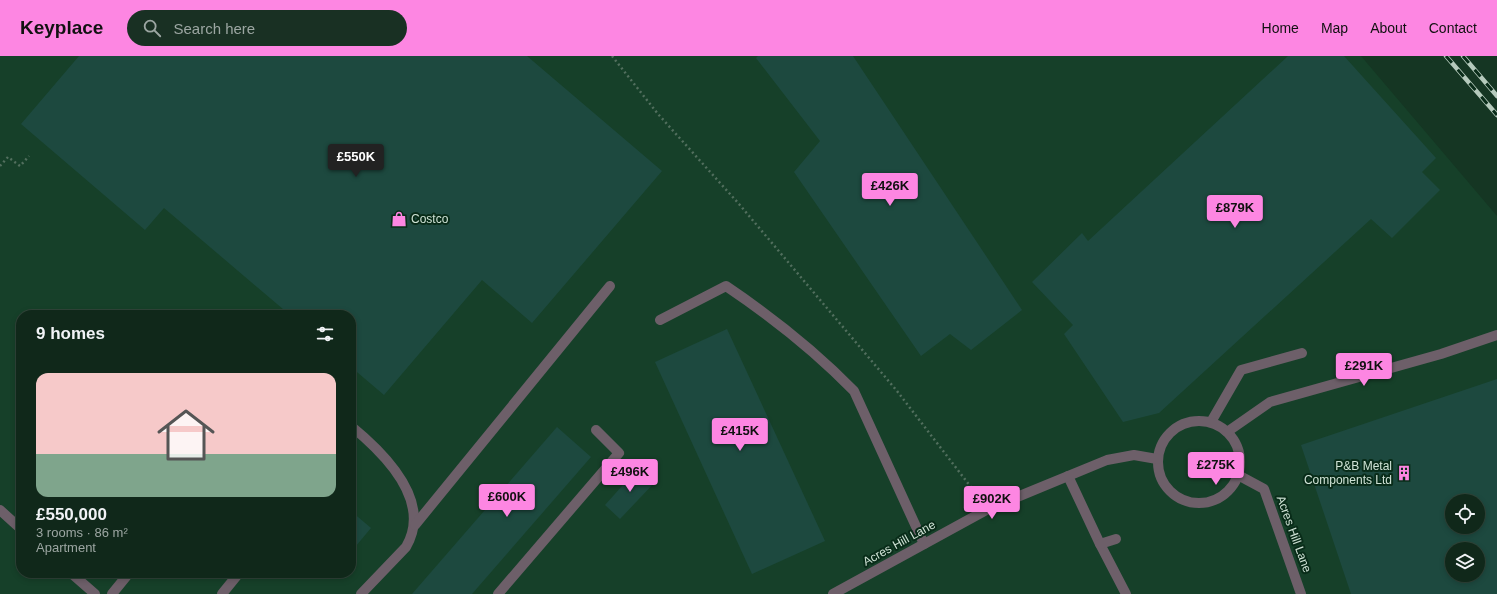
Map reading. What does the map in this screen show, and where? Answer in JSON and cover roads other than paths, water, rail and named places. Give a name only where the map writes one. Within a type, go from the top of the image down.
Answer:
[{"type":"street","points":[[361,594],[406,547],[411,538],[415,525],[610,286]]},
{"type":"street","points":[[660,320],[726,286],[763,311],[781,326],[854,390],[924,544]]},
{"type":"street","points":[[1227,432],[1270,402],[1441,354],[1497,335]]},
{"type":"street","points":[[1211,422],[1241,370],[1302,353]]},
{"type":"street","points":[[1192,421],[1211,422],[1220,426],[1234,441],[1239,452],[1240,464],[1238,475],[1232,487],[1222,496],[1210,502],[1197,503],[1184,500],[1173,494],[1164,484],[1159,472],[1158,459],[1160,447],[1166,436],[1175,428],[1192,421]]},
{"type":"street","points":[[498,594],[619,453],[596,430]]},
{"type":"street","points":[[356,433],[382,454],[401,479],[412,503],[415,525]]},
{"type":"street","name":"Acres Hill Lane","points":[[834,594],[988,510],[1068,476],[1107,460],[1134,455],[1158,459]]},
{"type":"street","name":"Acres Hill Lane","points":[[1238,475],[1264,489],[1301,594]]},
{"type":"street","points":[[1068,476],[1100,544],[1126,594]]},
{"type":"street","points":[[0,510],[16,524]]},
{"type":"street","points":[[1100,544],[1116,539]]},
{"type":"street","points":[[77,578],[96,594]]},
{"type":"street","points":[[112,594],[125,578]]},
{"type":"street","points":[[222,594],[235,578]]},
{"type":"railway","points":[[1446,56],[1497,115]]},
{"type":"railway","points":[[1463,56],[1497,96]]},
{"type":"place","name":"Costco","points":[[399,219]]},
{"type":"place","name":"P&B Metal Components Ltd","points":[[1404,473]]}]
